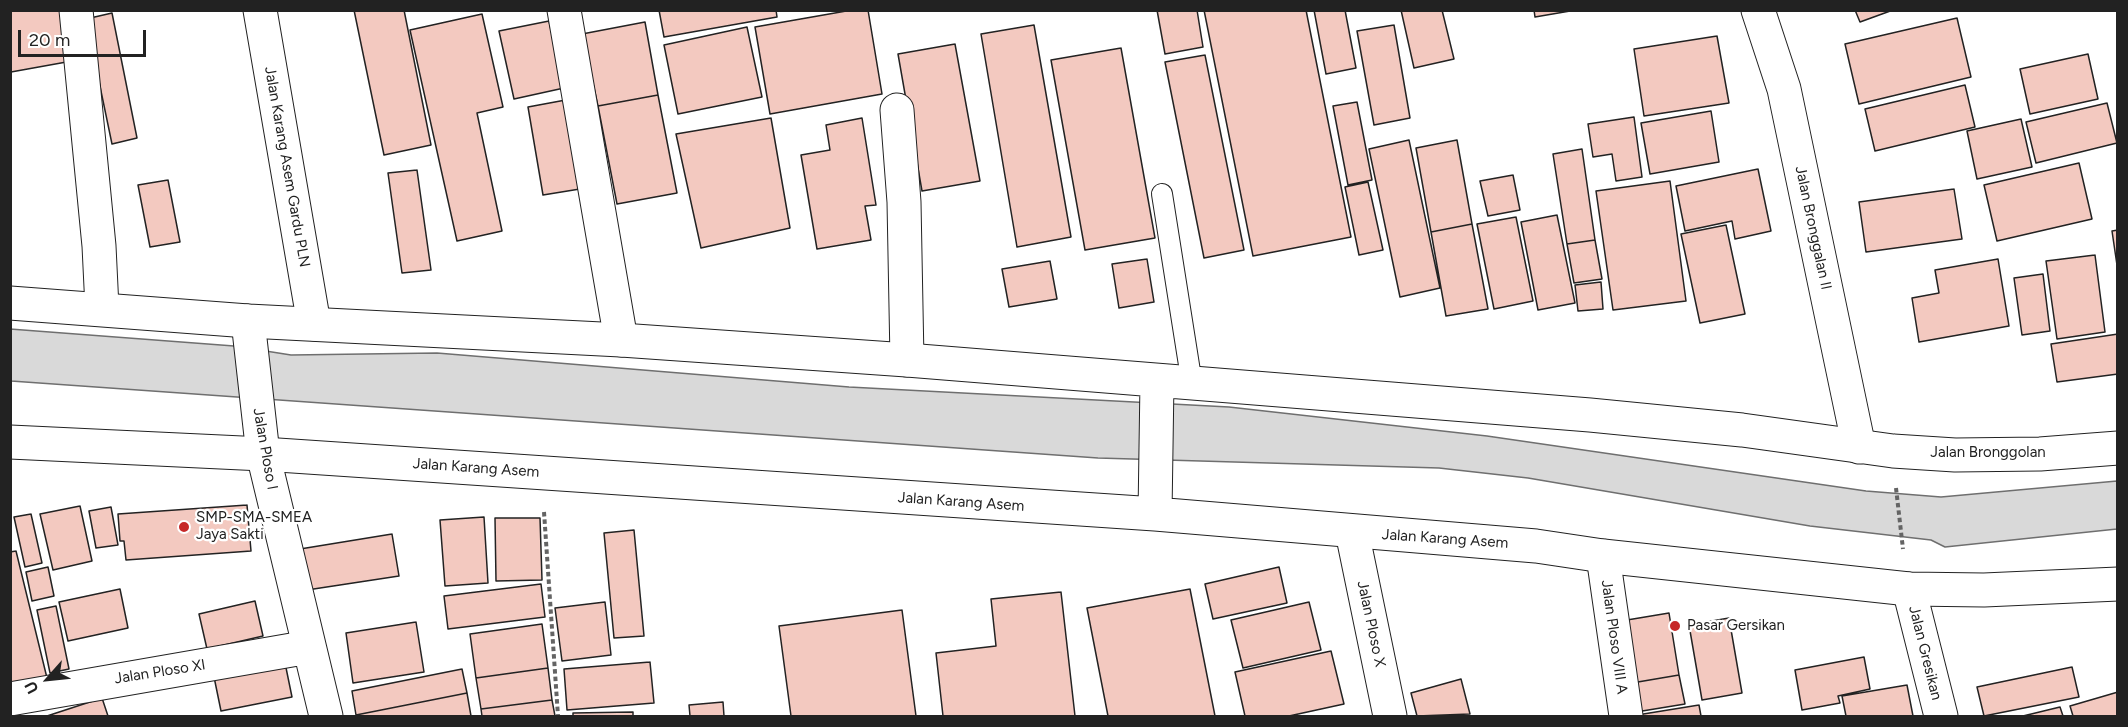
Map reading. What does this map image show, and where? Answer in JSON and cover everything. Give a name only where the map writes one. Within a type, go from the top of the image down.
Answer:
[{"type":"main road","points":[[76,10],[99,246],[102,308]]},
{"type":"main road","name":"Jalan Karang Asem Gardu PLN","points":[[260,10],[314,324]]},
{"type":"main road","points":[[564,10],[621,340]]},
{"type":"main road","name":"Jalan Bronggalan II","points":[[1758,10],[1784,89],[1859,447]]},
{"type":"main road","points":[[897,110],[904,202],[907,360]]},
{"type":"main road","points":[[10,303],[102,308],[248,327],[314,324],[621,340],[907,360],[1156,386],[1192,384],[1602,416],[1743,429],[1859,447]]},
{"type":"main road","name":"Jalan Ploso I","points":[[248,327],[262,444],[326,717]]},
{"type":"main road","points":[[1155,510],[1156,386]]},
{"type":"main road","name":"Jalan Karang Asem","points":[[10,442],[262,444],[1155,510],[1352,532],[1536,546],[1603,556],[1906,574]]},
{"type":"main road","name":"Jalan Bronggolan","points":[[1859,447],[1955,454],[2040,454],[2118,448]]},
{"type":"main road","name":"Jalan Ploso X","points":[[1352,532],[1390,717]]},
{"type":"main road","name":"Jalan Ploso VIII A","points":[[1603,556],[1626,717]]},
{"type":"main road","points":[[1906,574],[1984,590],[2118,584]]},
{"type":"main road","name":"Jalan Gresikan","points":[[1906,574],[1941,717]]},
{"type":"main road","name":"Jalan Ploso XI","points":[[10,699],[309,647]]},
{"type":"lane","points":[[1162,194],[1192,384]]},
{"type":"path","points":[[1895,485],[1906,574]]},
{"type":"path","points":[[543,507],[558,717]]},
{"type":"shaded area","points":[[10,329],[234,346],[291,355],[437,353],[849,387],[1229,407],[1487,436],[1866,491],[1941,497],[2117,481],[2117,529],[1945,547],[1931,540],[1810,526],[1528,478],[1439,468],[1098,458],[11,381]]},
{"type":"building","points":[[10,10],[63,10],[72,61],[11,72]]},
{"type":"building","points":[[354,10],[404,10],[431,145],[384,155]]},
{"type":"building","points":[[659,10],[776,10],[777,17],[664,37]]},
{"type":"building","points":[[852,10],[868,10],[882,94],[770,114],[755,27]]},
{"type":"building","points":[[1157,10],[1197,10],[1203,47],[1165,54]]},
{"type":"building","points":[[1204,10],[1306,10],[1351,237],[1253,256]]},
{"type":"building","points":[[1314,10],[1345,10],[1356,68],[1326,74]]},
{"type":"building","points":[[1401,10],[1442,10],[1454,59],[1414,68]]},
{"type":"building","points":[[1534,10],[1576,10],[1535,17]]},
{"type":"building","points":[[1855,10],[1893,10],[1860,22]]},
{"type":"building","points":[[112,13],[137,138],[112,144],[86,19]]},
{"type":"building","points":[[482,14],[503,107],[477,113],[502,231],[457,241],[410,30]]},
{"type":"building","points":[[1957,18],[1971,77],[1859,104],[1845,44]]},
{"type":"building","points":[[549,21],[564,88],[514,99],[499,31]]},
{"type":"building","points":[[645,22],[658,95],[598,106],[582,34]]},
{"type":"building","points":[[1034,25],[1071,237],[1017,247],[981,34]]},
{"type":"building","points":[[1394,25],[1410,118],[1374,125],[1357,31]]},
{"type":"building","points":[[747,27],[762,97],[678,114],[664,45]]},
{"type":"building","points":[[1717,36],[1729,103],[1644,116],[1634,49]]},
{"type":"building","points":[[955,44],[980,181],[922,191],[898,54]]},
{"type":"building","points":[[1121,48],[1155,238],[1085,250],[1051,60]]},
{"type":"building","points":[[2088,54],[2098,99],[2030,114],[2020,69]]},
{"type":"building","points":[[1205,55],[1244,250],[1204,258],[1165,62]]},
{"type":"building","points":[[1965,85],[1975,127],[1875,151],[1865,109]]},
{"type":"building","points":[[658,95],[677,193],[617,204],[598,106]]},
{"type":"building","points":[[571,99],[586,188],[543,195],[528,107]]},
{"type":"building","points":[[1357,102],[1372,180],[1348,185],[1333,106]]},
{"type":"building","points":[[2107,103],[2117,143],[2036,163],[2026,122]]},
{"type":"building","points":[[1711,111],[1719,162],[1650,174],[1641,123]]},
{"type":"building","points":[[1634,117],[1642,177],[1616,181],[1612,154],[1593,157],[1588,124]]},
{"type":"building","points":[[771,118],[790,228],[701,248],[676,134]]},
{"type":"building","points":[[862,118],[876,205],[865,206],[871,240],[817,249],[801,155],[830,150],[826,125]]},
{"type":"building","points":[[2021,119],[2032,167],[1977,179],[1967,131]]},
{"type":"building","points":[[1409,140],[1440,288],[1400,297],[1369,149]]},
{"type":"building","points":[[1457,140],[1472,224],[1431,232],[1416,148]]},
{"type":"building","points":[[1582,149],[1595,240],[1567,244],[1553,154]]},
{"type":"building","points":[[2079,163],[2092,219],[1997,241],[1984,185]]},
{"type":"building","points":[[1758,169],[1771,231],[1735,239],[1732,221],[1685,231],[1676,186]]},
{"type":"building","points":[[417,170],[431,270],[402,273],[388,173]]},
{"type":"building","points":[[1513,175],[1520,210],[1488,216],[1480,181]]},
{"type":"building","points":[[168,180],[180,242],[150,247],[138,185]]},
{"type":"building","points":[[1670,181],[1686,301],[1613,310],[1596,191]]},
{"type":"building","points":[[1368,182],[1383,250],[1359,255],[1345,187]]},
{"type":"building","points":[[1954,189],[1962,239],[1866,252],[1859,202]]},
{"type":"building","points":[[1557,215],[1575,303],[1538,310],[1521,222]]},
{"type":"building","points":[[1516,217],[1533,301],[1494,309],[1477,224]]},
{"type":"building","points":[[1472,224],[1488,309],[1446,316],[1431,232]]},
{"type":"building","points":[[1726,225],[1745,314],[1700,323],[1681,234]]},
{"type":"building","points":[[2118,230],[2118,272],[2112,231]]},
{"type":"building","points":[[1595,240],[1602,279],[1574,283],[1567,244]]},
{"type":"building","points":[[2095,255],[2105,332],[2057,339],[2046,261]]},
{"type":"building","points":[[1147,259],[1154,302],[1119,308],[1112,264]]},
{"type":"building","points":[[1998,259],[2009,326],[1919,342],[1912,298],[1939,293],[1935,270]]},
{"type":"building","points":[[1050,261],[1057,299],[1009,307],[1002,269]]},
{"type":"building","points":[[2043,274],[2050,331],[2022,335],[2014,278]]},
{"type":"building","points":[[1601,282],[1603,309],[1578,311],[1575,285]]},
{"type":"building","points":[[2118,334],[2118,374],[2057,382],[2051,344]]},
{"type":"building","name":"SMP-SMA-SMEA Jaya Sakti","points":[[247,505],[251,551],[126,560],[124,541],[120,541],[118,514]]},
{"type":"building","points":[[80,506],[92,561],[53,570],[40,514]]},
{"type":"building","points":[[111,507],[118,545],[96,548],[89,511]]},
{"type":"building","points":[[31,514],[42,563],[25,567],[14,517]]},
{"type":"building","points":[[484,517],[488,583],[445,586],[440,520]]},
{"type":"building","points":[[495,518],[540,518],[542,580],[496,581]]},
{"type":"building","points":[[634,530],[644,636],[614,638],[604,533]]},
{"type":"building","points":[[392,534],[399,576],[307,590],[300,549]]},
{"type":"building","points":[[16,551],[47,678],[10,686],[10,552]]},
{"type":"building","points":[[48,567],[54,596],[32,601],[26,572]]},
{"type":"building","points":[[1279,567],[1287,603],[1213,619],[1205,584]]},
{"type":"building","points":[[541,584],[545,617],[448,629],[444,596]]},
{"type":"building","points":[[120,589],[128,628],[68,641],[59,602]]},
{"type":"building","points":[[1190,589],[1215,716],[1108,716],[1087,608]]},
{"type":"building","points":[[1061,592],[1075,716],[943,716],[936,653],[996,646],[991,599]]},
{"type":"building","points":[[255,601],[263,636],[207,649],[199,614]]},
{"type":"building","points":[[605,602],[611,655],[562,661],[555,608]]},
{"type":"building","points":[[1309,602],[1321,650],[1243,668],[1231,620]]},
{"type":"building","points":[[56,606],[69,669],[50,673],[37,610]]},
{"type":"building","points":[[902,610],[916,716],[791,716],[779,626]]},
{"type":"building","points":[[1669,613],[1679,675],[1626,684],[1615,622]]},
{"type":"building","points":[[1729,618],[1742,693],[1702,700],[1689,625]]},
{"type":"building","points":[[416,622],[424,672],[353,683],[346,633]]},
{"type":"building","points":[[542,624],[548,668],[476,678],[470,634]]},
{"type":"building","points":[[1331,651],[1344,704],[1289,716],[1245,716],[1235,672]]},
{"type":"building","points":[[1864,657],[1870,689],[1838,696],[1840,703],[1802,710],[1795,670]]},
{"type":"building","points":[[284,658],[292,697],[221,711],[213,672]]},
{"type":"building","points":[[650,662],[654,703],[567,710],[564,669]]},
{"type":"building","points":[[2072,667],[2079,697],[1984,716],[1977,687]]},
{"type":"building","points":[[548,668],[552,700],[481,709],[476,678]]},
{"type":"building","points":[[462,669],[467,693],[356,715],[352,691]]},
{"type":"building","points":[[1679,675],[1685,704],[1630,713],[1626,684]]},
{"type":"building","points":[[1461,679],[1470,714],[1417,716],[1411,693]]},
{"type":"building","points":[[1907,685],[1913,716],[1846,716],[1842,696]]},
{"type":"building","points":[[2118,692],[2118,716],[2073,716],[2070,706]]},
{"type":"building","points":[[467,693],[471,716],[356,715]]},
{"type":"building","points":[[102,698],[108,716],[47,716]]},
{"type":"building","points":[[552,700],[555,716],[482,716],[481,709]]},
{"type":"building","points":[[723,702],[724,716],[690,716],[689,705]]},
{"type":"building","points":[[1699,705],[1701,716],[1631,716]]},
{"type":"building","points":[[2060,707],[2063,716],[2023,716]]},
{"type":"building","points":[[633,712],[633,716],[573,716],[573,713]]},
{"type":"place","name":"SMP-SMA-SMEA Jaya Sakti","points":[[184,527]]},
{"type":"place","name":"Pasar Gersikan","points":[[1675,626]]}]
